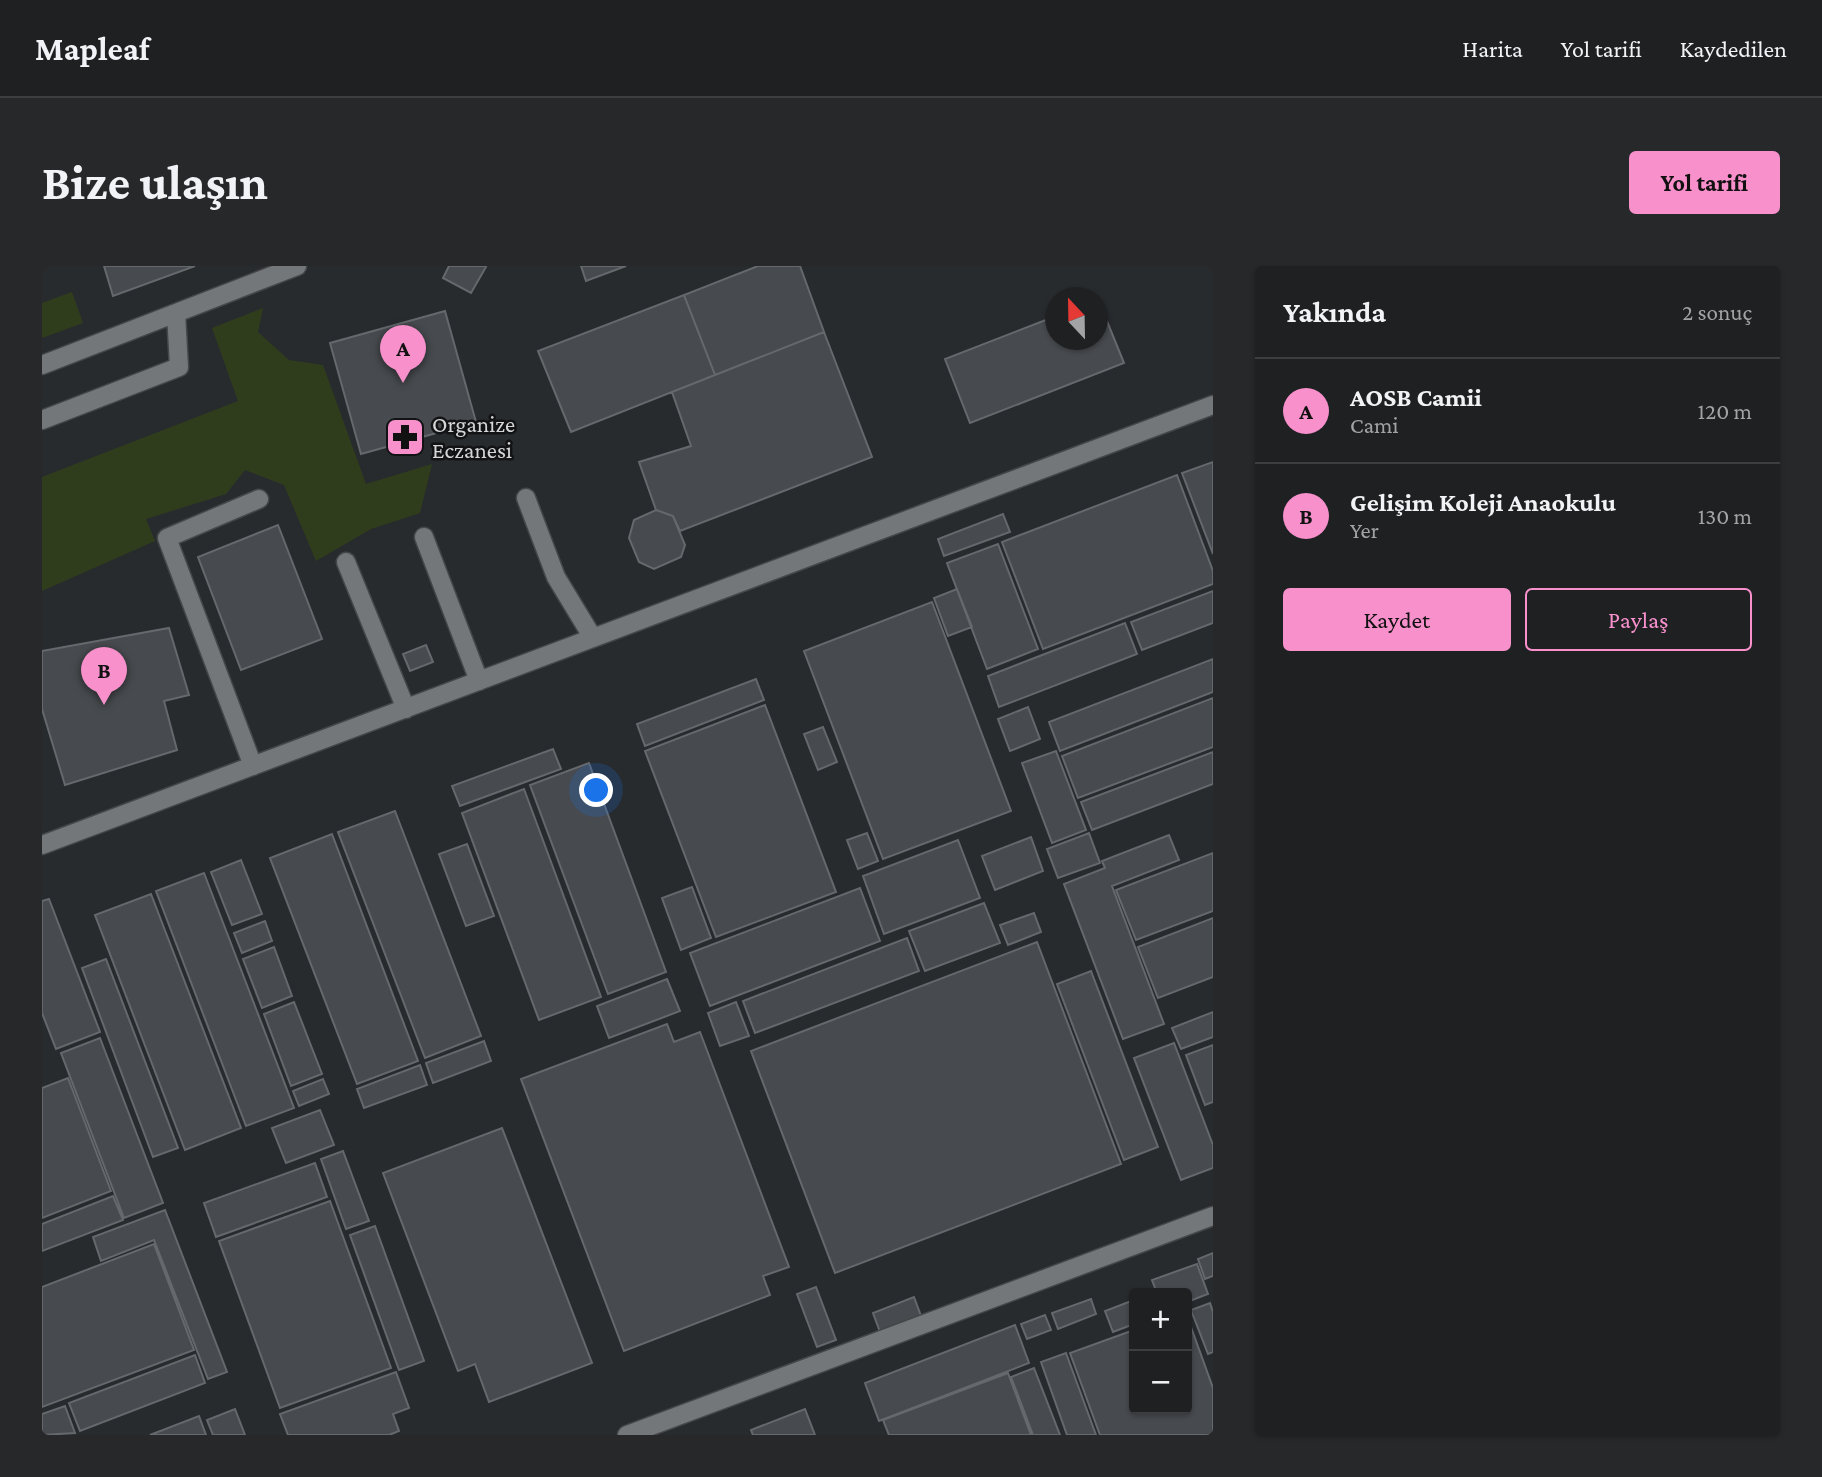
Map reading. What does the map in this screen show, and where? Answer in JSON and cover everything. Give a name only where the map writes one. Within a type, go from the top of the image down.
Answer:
[{"type":"street","points":[[42,365],[297,266]]},
{"type":"street","points":[[42,420],[179,367],[176,313]]},
{"type":"street","points":[[42,845],[1213,405]]},
{"type":"street","points":[[526,498],[556,576],[593,638]]},
{"type":"street","points":[[253,766],[167,538],[259,499]]},
{"type":"street","points":[[424,537],[479,681]]},
{"type":"street","points":[[346,562],[406,709]]},
{"type":"street","points":[[627,1435],[1213,1216]]},
{"type":"green space","points":[[72,292],[83,323],[42,338],[42,303]]},
{"type":"green space","points":[[263,308],[258,332],[289,360],[323,365],[366,484],[432,464],[420,513],[371,529],[316,561],[284,485],[245,470],[226,494],[146,519],[155,541],[42,591],[42,477],[238,401],[212,328]]},
{"type":"building","points":[[104,266],[195,266],[113,296]]},
{"type":"building","points":[[449,266],[486,267],[471,293],[443,278]]},
{"type":"building","points":[[581,266],[626,266],[586,281]]},
{"type":"building","points":[[758,266],[800,266],[824,332],[715,375],[684,295]]},
{"type":"building","points":[[684,295],[715,375],[571,432],[538,351]]},
{"type":"building","points":[[445,311],[476,422],[361,454],[330,343]]},
{"type":"building","points":[[1045,320],[1045,350],[1108,350],[1108,324],[1124,363],[970,423],[945,359]]},
{"type":"building","points":[[824,332],[872,457],[680,531],[673,516],[656,510],[639,462],[691,446],[672,392]]},
{"type":"building","points":[[1213,462],[1213,554],[1182,473]]},
{"type":"building","points":[[1177,475],[1213,571],[1213,584],[1043,649],[1002,542]]},
{"type":"building","points":[[656,510],[673,516],[685,545],[681,557],[654,569],[639,562],[629,538],[634,520]]},
{"type":"building","points":[[1003,514],[1010,532],[944,556],[938,539]]},
{"type":"building","points":[[278,525],[322,639],[241,670],[198,557]]},
{"type":"building","points":[[998,544],[1038,649],[987,669],[947,563]]},
{"type":"building","points":[[957,589],[972,627],[948,636],[934,598]]},
{"type":"building","points":[[1213,591],[1213,623],[1142,650],[1131,622]]},
{"type":"building","points":[[932,602],[1011,811],[883,859],[804,651]]},
{"type":"building","points":[[1125,623],[1137,654],[999,707],[988,676]]},
{"type":"building","points":[[169,628],[189,695],[164,701],[177,750],[65,785],[42,709],[42,651]]},
{"type":"building","points":[[426,645],[433,662],[410,671],[403,654]]},
{"type":"building","points":[[1213,659],[1213,692],[1060,751],[1049,722]]},
{"type":"building","points":[[756,679],[764,700],[645,746],[637,724]]},
{"type":"building","points":[[1213,698],[1213,747],[1078,798],[1062,756]]},
{"type":"building","points":[[765,705],[836,892],[716,937],[645,751]]},
{"type":"building","points":[[1028,707],[1040,739],[1010,751],[998,719]]},
{"type":"building","points":[[823,727],[837,762],[818,770],[804,734]]},
{"type":"building","points":[[553,749],[561,769],[460,806],[452,786]]},
{"type":"building","points":[[1056,751],[1086,830],[1052,843],[1022,763]]},
{"type":"building","points":[[1213,752],[1213,784],[1092,830],[1081,802]]},
{"type":"building","points":[[589,763],[666,972],[608,994],[530,785]]},
{"type":"building","points":[[524,789],[601,997],[539,1020],[462,813]]},
{"type":"building","points":[[395,811],[481,1036],[425,1058],[338,832]]},
{"type":"building","points":[[867,833],[878,861],[858,869],[847,840]]},
{"type":"building","points":[[1089,833],[1100,863],[1058,878],[1047,849]]},
{"type":"building","points":[[332,834],[418,1061],[357,1084],[270,858]]},
{"type":"building","points":[[1169,835],[1179,860],[1112,886],[1164,1024],[1123,1039],[1064,884],[1105,868],[1102,861]]},
{"type":"building","points":[[1031,837],[1043,871],[995,890],[982,856]]},
{"type":"building","points":[[958,840],[980,898],[884,934],[863,876]]},
{"type":"building","points":[[467,844],[494,916],[466,926],[439,854]]},
{"type":"building","points":[[1213,853],[1213,911],[1136,940],[1116,890]]},
{"type":"building","points":[[241,860],[262,914],[232,925],[211,872]]},
{"type":"building","points":[[204,873],[294,1108],[246,1126],[156,891]]},
{"type":"building","points":[[692,887],[711,938],[681,950],[662,898]]},
{"type":"building","points":[[860,888],[880,941],[710,1006],[690,953]]},
{"type":"building","points":[[151,894],[241,1128],[185,1150],[95,915]]},
{"type":"building","points":[[49,899],[100,1032],[56,1049],[42,1013],[42,901]]},
{"type":"building","points":[[984,903],[1000,943],[925,971],[909,931]]},
{"type":"building","points":[[1034,913],[1041,932],[1008,945],[1000,925]]},
{"type":"building","points":[[1213,918],[1213,977],[1158,998],[1138,947]]},
{"type":"building","points":[[265,921],[272,941],[242,953],[234,933]]},
{"type":"building","points":[[907,938],[919,971],[755,1033],[743,1001]]},
{"type":"building","points":[[1037,942],[1121,1164],[835,1273],[751,1051]]},
{"type":"building","points":[[274,947],[292,996],[262,1008],[243,959]]},
{"type":"building","points":[[106,959],[178,1148],[153,1157],[82,968]]},
{"type":"building","points":[[1091,971],[1158,1147],[1124,1160],[1057,984]]},
{"type":"building","points":[[667,979],[680,1011],[609,1038],[597,1006]]},
{"type":"building","points":[[294,1002],[322,1074],[291,1086],[264,1014]]},
{"type":"building","points":[[736,1002],[749,1036],[720,1046],[708,1013]]},
{"type":"building","points":[[1213,1012],[1213,1037],[1181,1049],[1172,1028]]},
{"type":"building","points":[[667,1024],[674,1042],[700,1032],[789,1267],[763,1276],[770,1295],[624,1351],[521,1079]]},
{"type":"building","points":[[100,1038],[163,1203],[124,1218],[61,1053]]},
{"type":"building","points":[[484,1041],[491,1061],[433,1083],[426,1063]]},
{"type":"building","points":[[1174,1043],[1213,1145],[1213,1168],[1181,1180],[1134,1058]]},
{"type":"building","points":[[1213,1045],[1213,1102],[1205,1105],[1186,1055]]},
{"type":"building","points":[[420,1065],[427,1085],[364,1108],[357,1089]]},
{"type":"building","points":[[68,1078],[111,1191],[42,1218],[42,1088]]},
{"type":"building","points":[[323,1079],[329,1094],[299,1106],[293,1091]]},
{"type":"building","points":[[320,1110],[334,1145],[286,1163],[272,1128]]},
{"type":"building","points":[[502,1128],[592,1363],[489,1402],[475,1364],[458,1371],[383,1173]]},
{"type":"building","points":[[343,1151],[369,1221],[346,1229],[321,1159]]},
{"type":"building","points":[[315,1163],[327,1197],[216,1237],[204,1203]]},
{"type":"building","points":[[113,1196],[123,1220],[42,1251],[42,1224]]},
{"type":"building","points":[[330,1201],[391,1368],[280,1408],[219,1241]]},
{"type":"building","points":[[165,1210],[227,1372],[208,1379],[154,1240],[101,1261],[93,1237]]},
{"type":"building","points":[[375,1226],[424,1361],[399,1370],[350,1235]]},
{"type":"building","points":[[154,1244],[194,1350],[42,1407],[42,1287]]},
{"type":"building","points":[[1213,1253],[1213,1276],[1205,1279],[1198,1259]]},
{"type":"building","points":[[1197,1264],[1208,1294],[1192,1300],[1192,1288],[1155,1288],[1152,1280]]},
{"type":"building","points":[[816,1287],[836,1340],[817,1347],[797,1294]]},
{"type":"building","points":[[914,1297],[921,1316],[880,1332],[873,1313]]},
{"type":"building","points":[[1091,1299],[1096,1314],[1058,1329],[1052,1313]]},
{"type":"building","points":[[1129,1302],[1129,1326],[1113,1332],[1105,1311]]},
{"type":"building","points":[[1210,1303],[1213,1312],[1213,1352],[1208,1354],[1192,1310]]},
{"type":"building","points":[[1045,1315],[1051,1330],[1027,1339],[1021,1324]]},
{"type":"building","points":[[1015,1325],[1029,1363],[879,1421],[865,1383]]},
{"type":"building","points":[[1192,1330],[1213,1388],[1213,1435],[1100,1435],[1070,1353],[1129,1332],[1129,1414],[1192,1414]]},
{"type":"building","points":[[1066,1353],[1096,1435],[1067,1435],[1041,1362]]},
{"type":"building","points":[[195,1355],[205,1383],[80,1431],[69,1403]]},
{"type":"building","points":[[1034,1368],[1060,1435],[1033,1435],[1011,1377]]},
{"type":"building","points":[[396,1372],[409,1408],[393,1414],[399,1431],[389,1435],[288,1435],[280,1414]]},
{"type":"building","points":[[1008,1373],[1031,1435],[889,1435],[883,1420]]},
{"type":"building","points":[[65,1406],[75,1433],[42,1435],[42,1414]]},
{"type":"building","points":[[235,1409],[245,1435],[213,1435],[207,1420]]},
{"type":"building","points":[[805,1409],[815,1435],[753,1435],[751,1430]]},
{"type":"building","points":[[199,1416],[206,1435],[150,1435]]},
{"type":"place","name":"AOSB Camii","points":[[403,383]]},
{"type":"place","name":"Organize Eczanesi","points":[[405,437]]},
{"type":"place","name":"Gelişim Koleji Anaokulu","points":[[104,705]]}]
